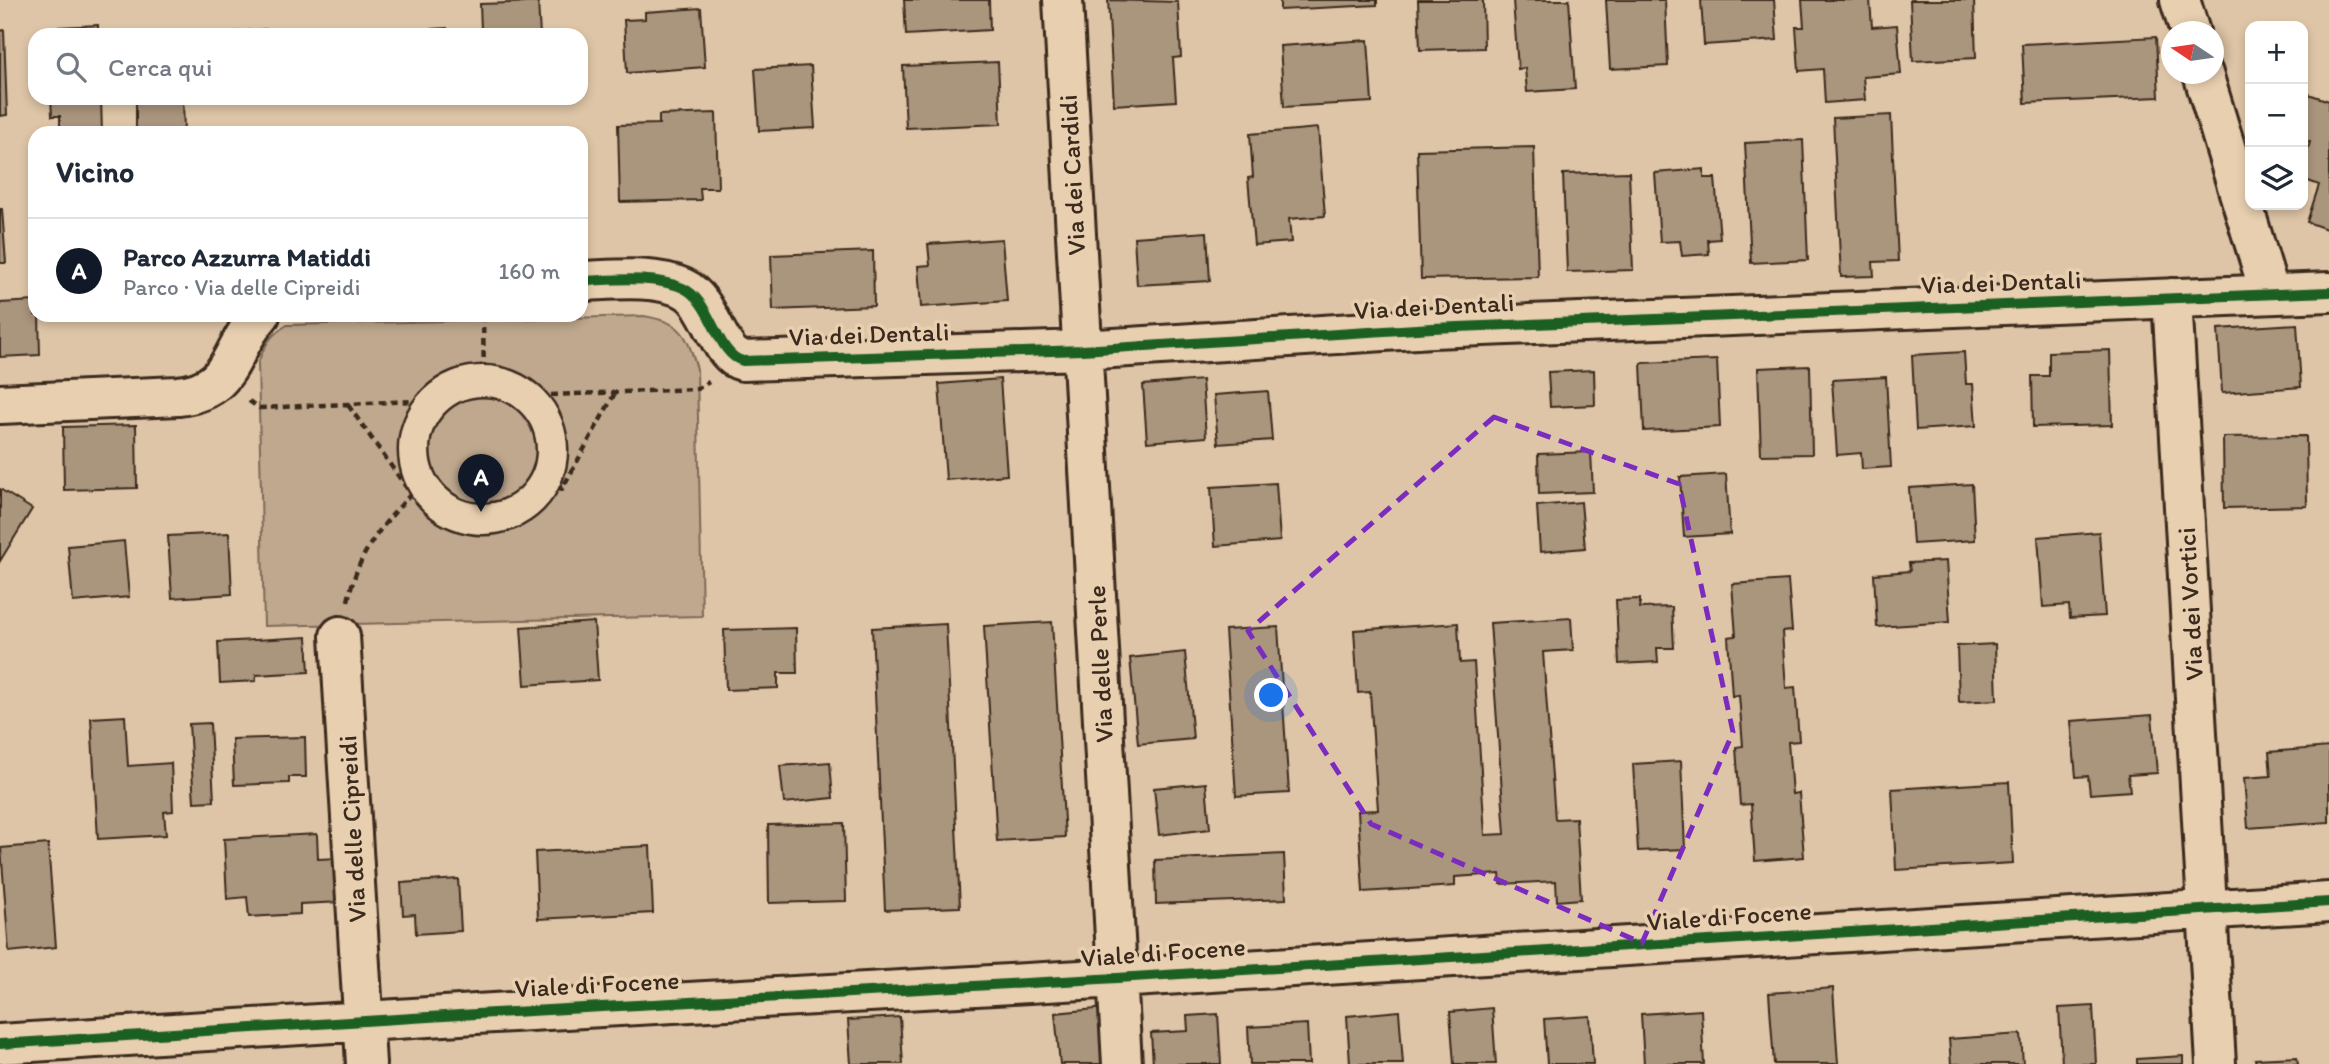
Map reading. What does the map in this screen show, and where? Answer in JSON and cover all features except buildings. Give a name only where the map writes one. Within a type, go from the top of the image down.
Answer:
[{"type":"street","name":"Via dei Cardidi","points":[[1063,0],[1082,350]]},
{"type":"street","points":[[2180,0],[2187,21]]},
{"type":"street","points":[[2206,84],[2270,294]]},
{"type":"street","points":[[588,281],[633,279],[660,282],[685,289],[702,304],[730,354],[738,361],[743,361]]},
{"type":"street","name":"Via dei Dentali","points":[[743,361],[1082,350],[1432,328],[2329,292]]},
{"type":"street","name":"Via dei Vortici","points":[[2172,298],[2216,1064]]},
{"type":"street","points":[[0,404],[190,395],[210,388],[219,380],[254,322]]},
{"type":"street","name":"Via delle Perle","points":[[1082,350],[1122,1064]]},
{"type":"street","points":[[484,381],[506,385],[527,396],[540,410],[550,435],[552,463],[546,481],[536,496],[522,509],[505,517],[486,520],[468,519],[450,512],[417,490],[414,451],[416,432],[423,415],[435,400],[466,383],[484,381]]},
{"type":"street","name":"Via delle Cipreidi","points":[[340,636],[366,1064]]},
{"type":"street","name":"Viale di Focene","points":[[0,1044],[1117,978],[2329,902]]},
{"type":"path","points":[[483,322],[484,381]]},
{"type":"path","points":[[527,396],[697,389],[743,361]]},
{"type":"path","points":[[219,380],[259,408],[435,400]]},
{"type":"path","points":[[546,481],[562,489],[615,393]]},
{"type":"path","points":[[340,636],[353,577],[375,533],[417,490],[348,404]]},
{"type":"highlighted area","points":[[1494,417],[1679,484],[1733,732],[1642,943],[1371,824],[1248,631]]},
{"type":"shaded area","points":[[644,316],[657,319],[675,326],[690,347],[697,369],[702,616],[264,626],[258,363],[276,333],[287,325],[588,322],[588,317]]},
{"type":"cycle path","points":[[588,281],[659,281],[683,288],[701,304],[727,349],[734,357],[743,361],[1082,350],[1432,328],[2329,292]]},
{"type":"cycle path","points":[[0,1044],[1117,978],[2329,902]]},
{"type":"place","name":"Parco Azzurra Matiddi","points":[[481,512]]}]
